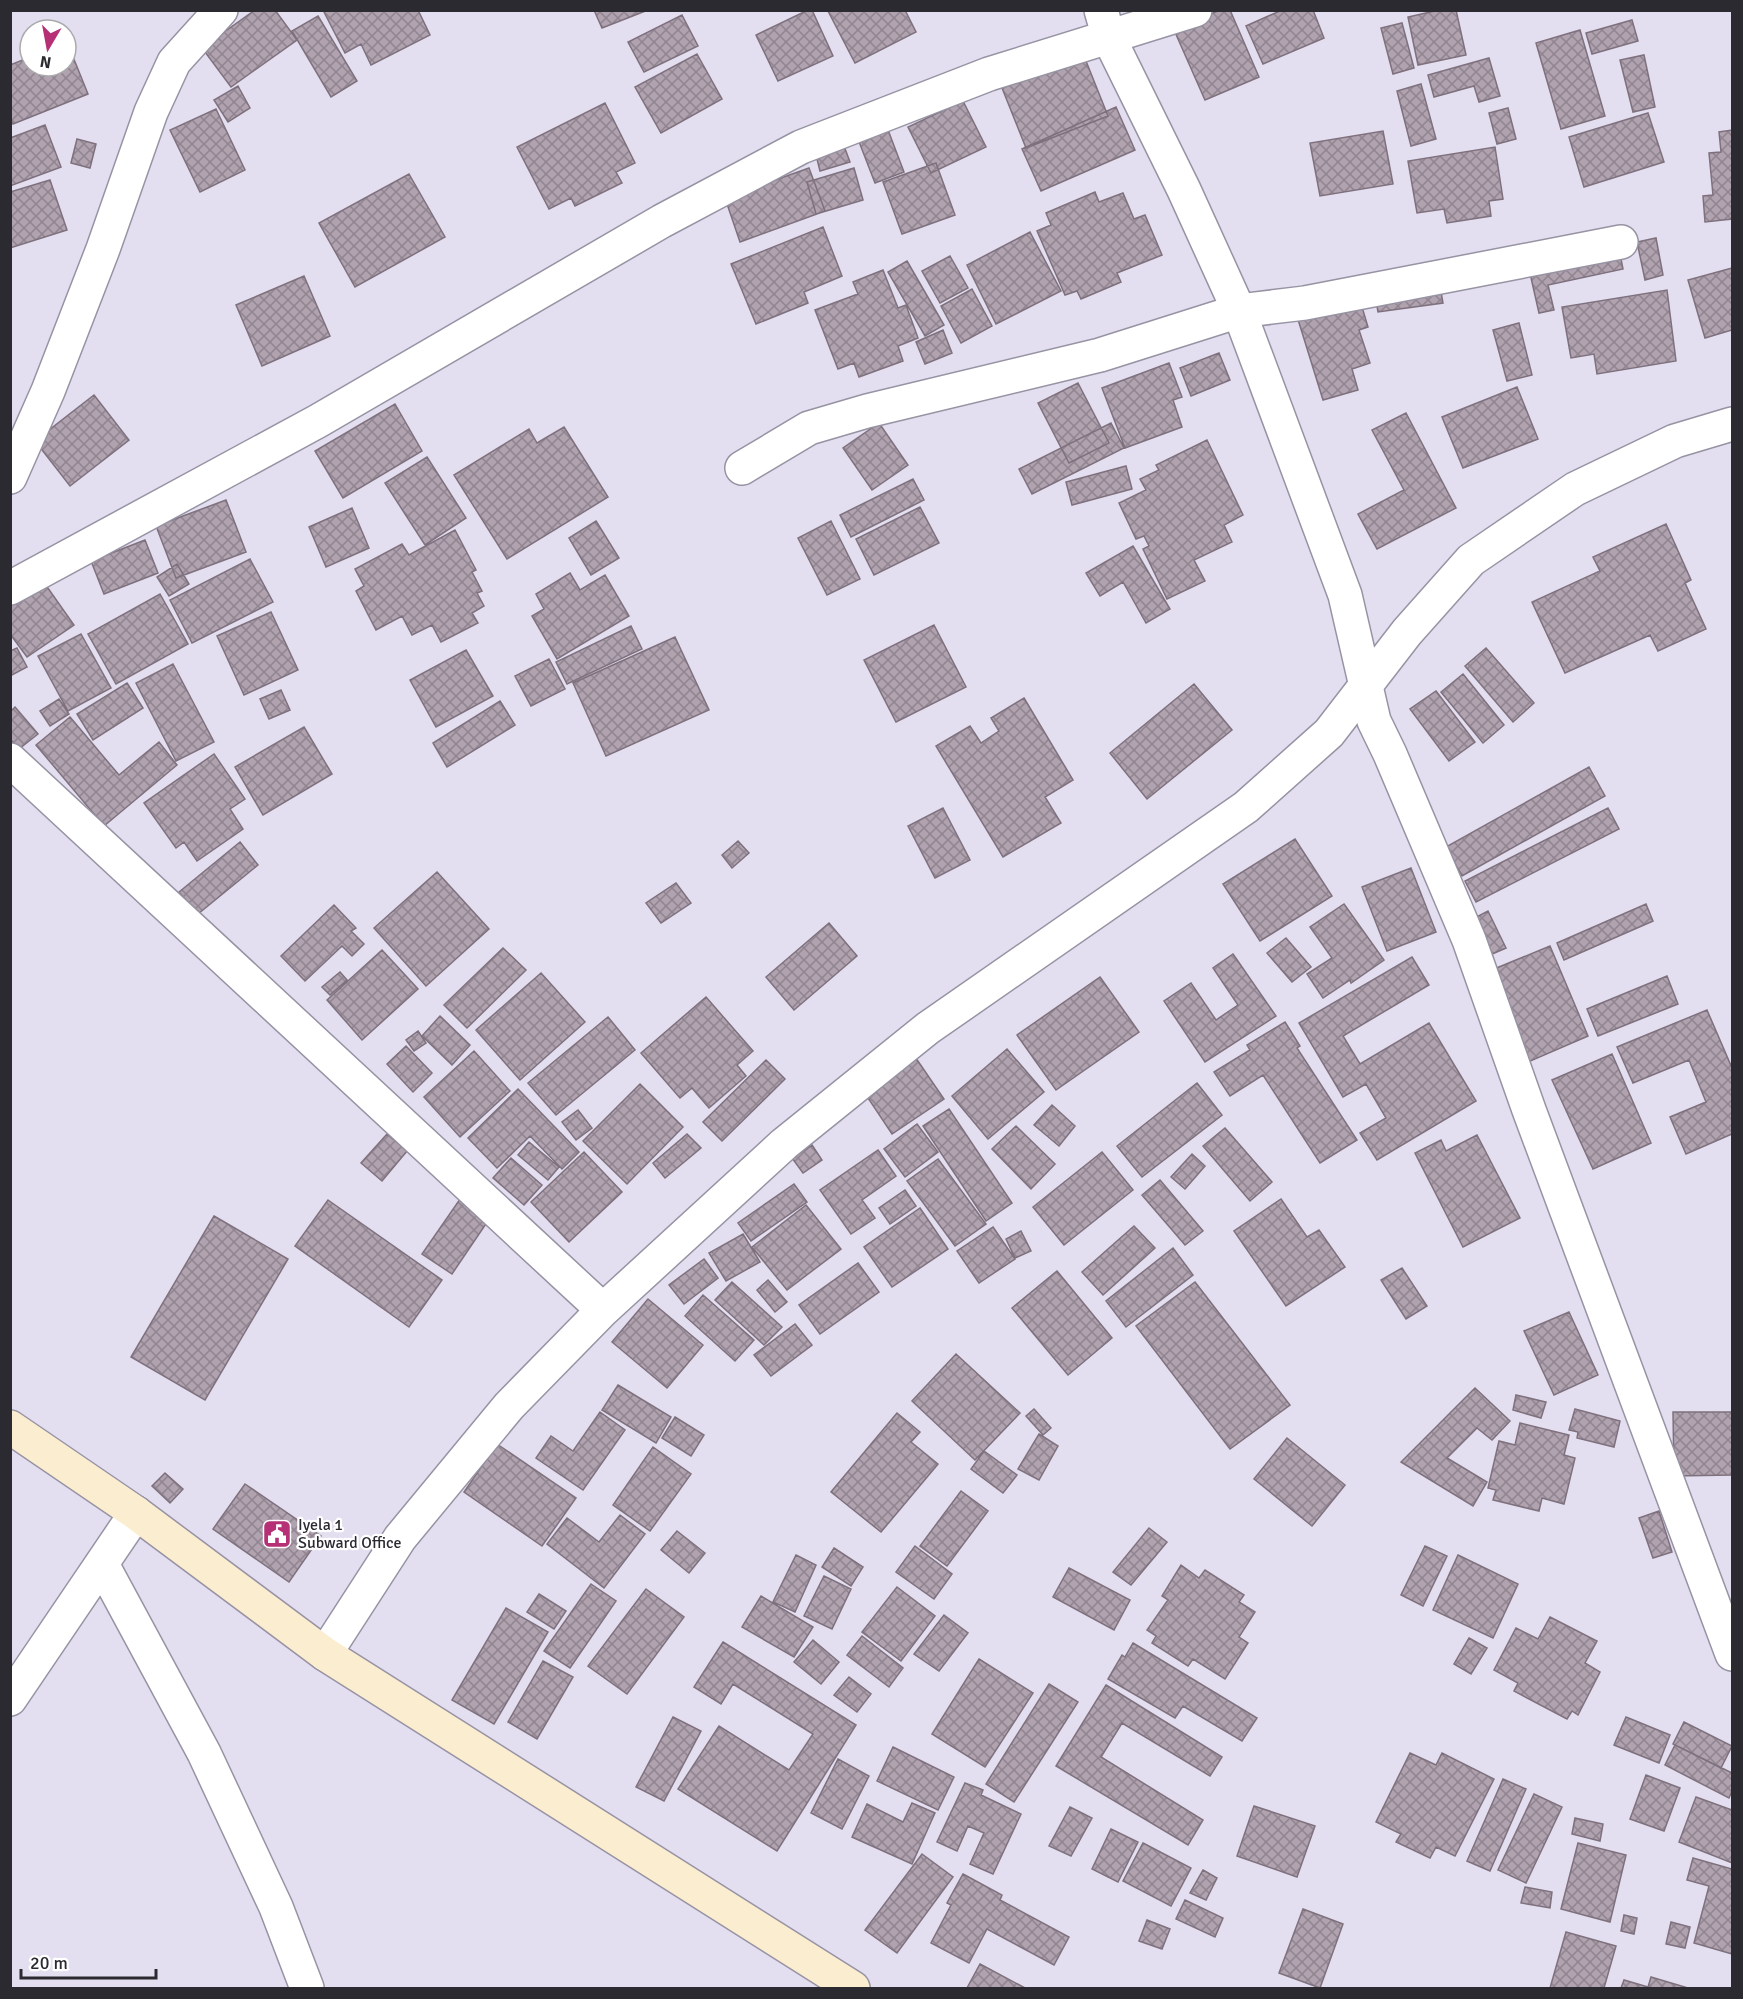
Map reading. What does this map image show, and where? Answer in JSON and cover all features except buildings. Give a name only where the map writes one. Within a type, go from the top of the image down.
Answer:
[{"type":"street","points":[[10,477],[48,392],[103,249],[151,112],[174,62],[221,10]]},
{"type":"street","points":[[10,588],[318,421],[662,221],[801,147],[989,74],[1105,24],[1195,10]]},
{"type":"street","points":[[1105,24],[1239,311],[1345,594],[1374,721],[1469,940],[1529,1110],[1732,1654]]},
{"type":"street","points":[[742,468],[809,428],[867,411],[1100,355],[1239,311],[1305,303],[1621,242]]},
{"type":"street","points":[[325,1654],[400,1538],[509,1406],[603,1310],[784,1143],[928,1028],[1246,807],[1329,733],[1407,632],[1471,560],[1575,489],[1675,441],[1732,424]]},
{"type":"street","points":[[10,760],[603,1310]]},
{"type":"street","points":[[10,1427],[136,1513],[325,1654],[853,1989]]},
{"type":"street","points":[[10,1699],[136,1513]]},
{"type":"street","points":[[102,1564],[204,1753],[276,1907],[308,1989]]},
{"type":"place","name":"Iyela 1 Subward Office","points":[[277,1534]]}]
